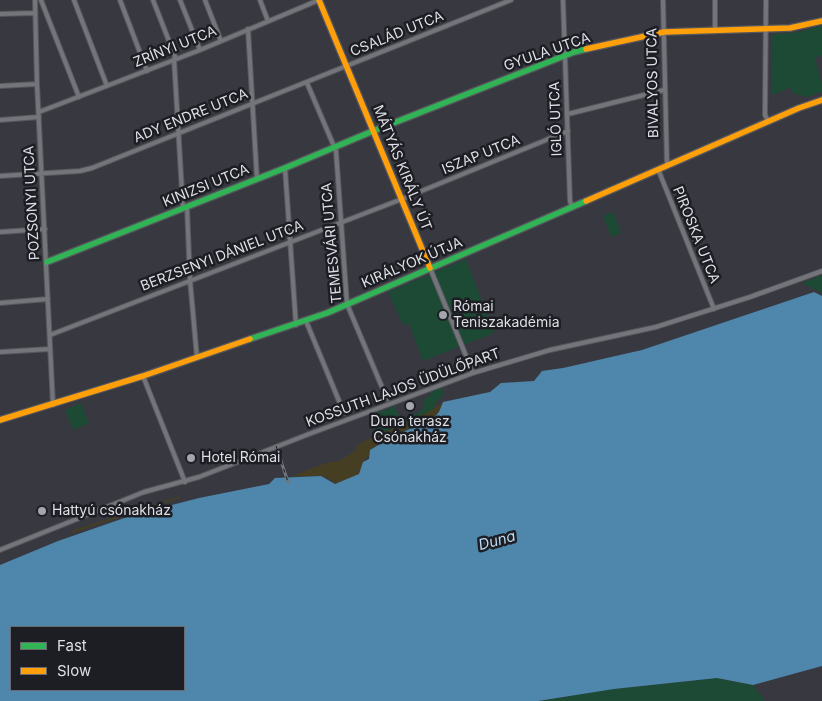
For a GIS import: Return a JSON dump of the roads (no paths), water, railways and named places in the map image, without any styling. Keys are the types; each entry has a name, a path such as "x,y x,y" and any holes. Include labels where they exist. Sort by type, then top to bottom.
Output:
{"street":[{"name":"POZSONYI UTCA","path":"35,0 41,174 54,405"},
{"path":"41,0 79,97"},
{"path":"74,0 107,86"},
{"path":"120,0 147,71"},
{"path":"153,0 175,59 178,133 197,358"},
{"path":"180,0 200,50"},
{"path":"205,0 221,41"},
{"path":"260,0 268,21"},
{"name":"ZRÍNYI UTCA","path":"0,120 39,114 319,0"},
{"name":"MÁTYÁS KIRÁLY ÚT","path":"319,0 473,373"},
{"name":"CSALÁD UTCA","path":"346,66 511,0"},
{"name":"IGLÓ UTCA","path":"563,0 570,201 572,207"},
{"name":"BIVALYOS UTCA","path":"663,0 667,166"},
{"path":"715,0 715,31"},
{"path":"766,0 765,115 768,122"},
{"path":"0,14 34,13"},
{"name":"GYULA UTCA","path":"373,131 565,56 664,32 790,28 822,21"},
{"path":"248,29 257,179"},
{"name":"ADY ENDRE UTCA","path":"0,176 85,170 346,66"},
{"name":"TEMESVÁRI UTCA","path":"307,83 334,147 347,304 387,399"},
{"path":"0,86 37,84"},
{"path":"568,114 664,90"},
{"name":"KIRÁLYOK ÚTJA","path":"0,420 54,405 296,325 822,100"},
{"name":"KINIZSI UTCA","path":"47,262 285,168 373,131"},
{"name":"ISZAP UTCA","path":"402,199 568,131"},
{"path":"285,168 296,325"},
{"name":"PIROSKA UTCA","path":"658,169 714,309"},
{"name":"BERZSENYI DÁNIEL UTCA","path":"50,335 402,199"},
{"path":"0,232 45,229"},
{"name":"KOSSUTH LAJOS ÜDÜLŐPART","path":"0,550 144,492 185,482 473,373 550,350 656,327 822,271"},
{"path":"0,303 48,300"},
{"path":"306,321 344,413"},
{"path":"0,352 50,348"},
{"path":"143,376 185,482"}],"water":[{"name":"Duna","path":"814,292 822,296 822,666 753,685 717,678 614,689 538,701 0,701 0,565 58,541 133,515 199,498 269,484 275,478 321,476 335,484 359,474 363,462 369,459 370,450 397,434 431,421 439,412 443,402 490,392 501,383 534,381 542,371 642,350"}],"railway":[{"path":"276,446 288,482"}],"place":[{"name":"Római Teniszakadémia","path":"443,315"},
{"name":"Duna terasz Csónakház","path":"410,406"},
{"name":"Hotel Római","path":"191,458"},
{"name":"Hattyú csónakház","path":"42,511"}]}
